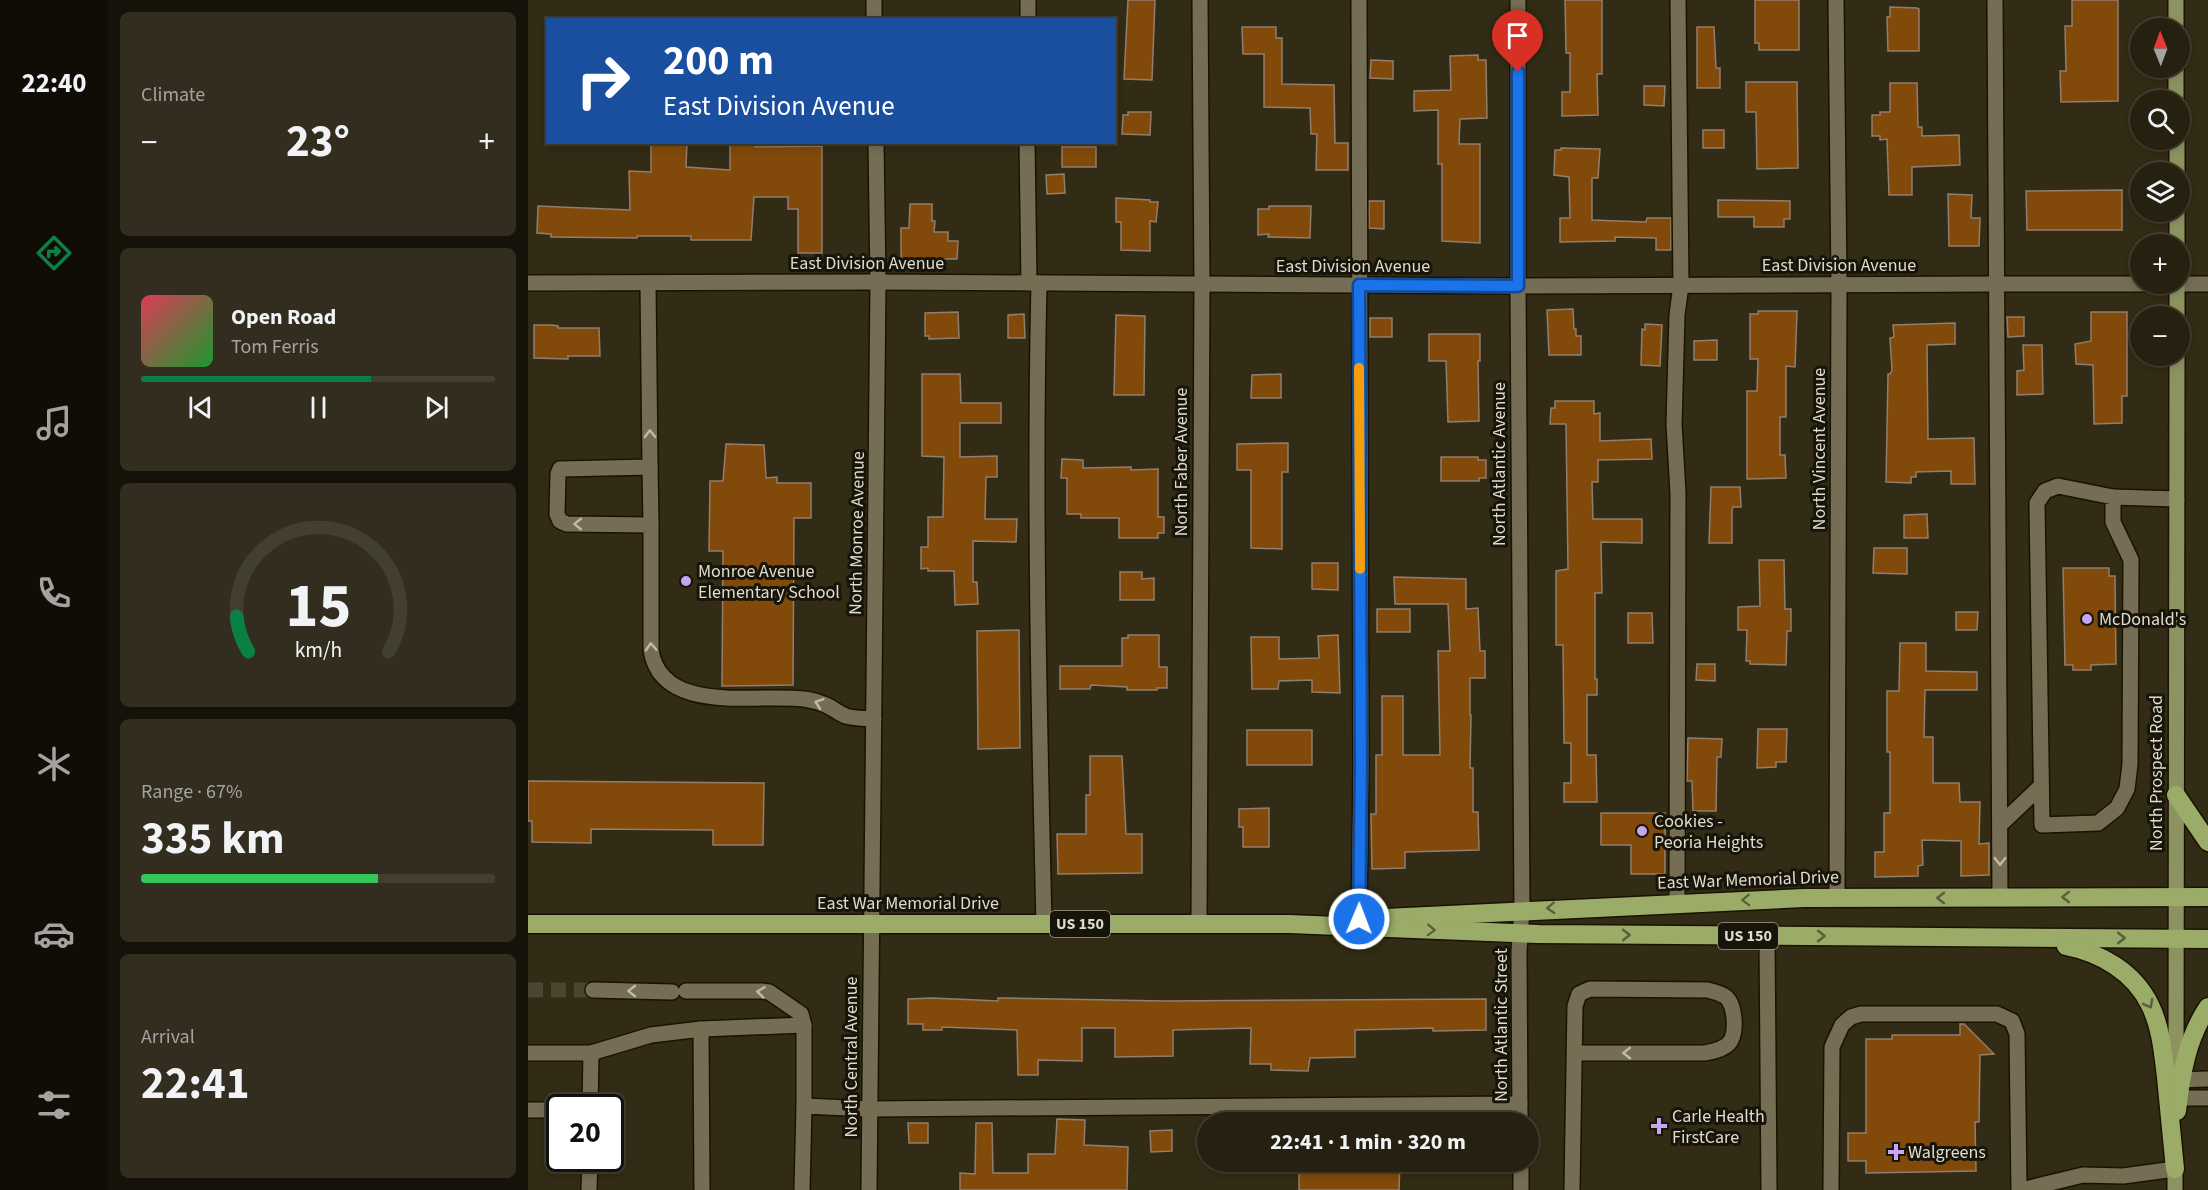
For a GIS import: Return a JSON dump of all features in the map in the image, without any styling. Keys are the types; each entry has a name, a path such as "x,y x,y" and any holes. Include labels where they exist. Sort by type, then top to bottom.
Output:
{"highway":[{"path":"2176,795 2208,842"},
{"name":"East War Memorial Drive","path":"528,924 1522,924 1677,903 1837,898 2208,897"},
{"name":"East War Memorial Drive","path":"1289,924 1359,919 1767,936 2208,939"},
{"path":"1882,936 2062,945 2089,951 2117,967 2144,995 2151,1006 2158,1028 2175,1169"},
{"path":"2176,1122 2179,1086 2188,1051 2208,1007"}],"main road":[{"path":"2176,0 2176,18"},
{"name":"North Prospect Road","path":"2177,366 2176,939 2179,1086"},
{"path":"2175,1190 2176,1122"}],"street":[{"path":"874,0 874,18"},
{"path":"1028,0 1028,18"},
{"name":"North Faber Avenue","path":"1198,924 1202,284 1200,0"},
{"path":"1359,0 1361,768 1359,919"},
{"name":"North Atlantic Avenue","path":"1518,0 1522,924"},
{"path":"1677,903 1678,493 1674,424 1677,315 1681,285 1678,0"},
{"name":"North Vincent Avenue","path":"1836,0 1839,284 1837,898"},
{"path":"1995,0 2000,898"},
{"name":"North Monroe Avenue","path":"872,924 878,282 876,144"},
{"path":"1027,144 1037,389 1038,651 1044,924"},
{"name":"East Division Avenue","path":"528,283 878,282 1518,286 2130,284"},
{"path":"648,283 652,662 662,676 678,688 697,695 735,698 791,697 826,705 847,717 874,719"},
{"name":"East Division Avenue","path":"2190,284 2208,285"},
{"path":"650,468 565,467 560,469 557,514 560,521 567,524 651,525"},
{"path":"2113,497 2114,522 2131,560 2130,764 2127,789 2117,808 2098,823 2042,825 2037,503 2045,491 2058,486 2113,497 2176,499"},
{"path":"2000,825 2041,786"},
{"name":"North Central Avenue","path":"869,1190 872,924"},
{"name":"North Atlantic Street","path":"1520,1112 1519,951 1522,924"},
{"path":"1767,936 1769,1190"},
{"path":"1572,1190 1574,1053 1575,1006 1579,994 1590,989 1708,990 1724,995 1732,1005 1734,1035 1729,1044 1719,1050 1705,1053 1574,1053"},
{"path":"593,990 769,992 801,1014 804,1025 802,1190"},
{"path":"1831,1190 1832,1047 1842,1025 1851,1017 1861,1014 1997,1014 2012,1021 2017,1034 2020,1190 2083,1175 2123,1176 2175,1169"},
{"path":"528,1053 591,1053 651,1035 701,1029 804,1025"},
{"path":"701,1029 702,1190"},
{"path":"590,1094 591,1053"},
{"path":"2179,1086 2208,1079"},
{"path":"2179,1086 2208,1098"},
{"path":"804,1106 870,1109 1520,1104"},
{"path":"528,1110 546,1110"},
{"path":"589,1190 590,1172"},
{"path":"1521,1172 1521,1190"}],"building":[{"path":"1128,0 1155,0 1152,80 1124,79"},
{"path":"1565,0 1602,0 1602,74 1597,74 1598,115 1562,116 1562,92 1570,92 1570,53 1566,53"},
{"path":"1755,0 1799,0 1799,50 1759,50 1759,43 1755,43"},
{"path":"2072,0 2118,0 2118,101 2061,102 2060,71 2066,71 2065,26 2072,26"},
{"path":"1890,7 1919,9 1919,51 1888,51 1887,17 1890,17"},
{"path":"1242,27 1276,27 1276,38 1282,38 1282,84 1334,85 1335,143 1348,143 1348,170 1316,170 1317,134 1311,134 1310,108 1264,107 1264,54 1243,54"},
{"path":"1697,27 1714,27 1716,68 1720,68 1720,88 1697,88"},
{"path":"1478,55 1478,60 1486,60 1487,118 1460,119 1459,144 1480,144 1480,243 1442,241 1442,164 1438,164 1438,110 1414,111 1414,91 1451,90 1450,56"},
{"path":"1371,60 1393,61 1393,79 1370,78"},
{"path":"1746,82 1797,82 1798,168 1757,169 1756,112 1746,112"},
{"path":"1890,83 1917,83 1918,127 1922,127 1922,136 1959,135 1960,165 1912,167 1912,195 1889,195 1887,139 1880,140 1880,136 1872,136 1872,115 1890,112"},
{"path":"1644,86 1665,86 1664,106 1644,105"},
{"path":"1128,112 1151,112 1150,135 1122,134 1123,115 1128,115"},
{"path":"1703,130 1724,130 1724,148 1703,148"},
{"path":"651,144 687,144 686,167 730,170 730,144 755,144 755,147 822,146 822,253 798,253 798,209 788,209 788,197 754,197 751,240 691,240 691,236 551,237 551,234 537,233 538,206 630,210 629,171 651,172"},
{"path":"1062,147 1096,147 1096,167 1062,167"},
{"path":"1561,148 1600,149 1598,178 1592,178 1592,220 1646,222 1647,218 1671,218 1671,250 1656,250 1656,238 1615,237 1615,241 1560,242 1560,218 1570,218 1569,177 1554,175 1555,150 1561,150"},
{"path":"1064,174 1065,193 1047,194 1046,175"},
{"path":"2122,190 2122,230 2027,230 2026,191"},
{"path":"1948,194 1972,195 1971,218 1980,218 1979,246 1949,246"},
{"path":"1116,198 1158,202 1156,222 1150,221 1150,251 1121,250 1121,222 1116,222"},
{"path":"1718,200 1790,201 1790,219 1784,219 1784,227 1754,227 1754,217 1718,217"},
{"path":"1369,201 1384,201 1384,229 1369,228"},
{"path":"910,204 932,204 934,232 948,232 948,241 958,241 957,259 901,259 901,228 909,228"},
{"path":"1269,206 1311,206 1310,238 1258,235 1258,209 1269,209"},
{"path":"1573,309 1576,336 1581,336 1581,355 1549,355 1547,310"},
{"path":"1758,311 1797,311 1795,367 1786,366 1786,417 1780,417 1780,455 1785,455 1786,478 1747,479 1747,391 1757,391 1758,359 1750,359 1750,314 1758,314"},
{"path":"958,312 959,338 929,339 929,336 925,336 925,313"},
{"path":"2091,312 2127,312 2127,396 2122,396 2122,423 2094,424 2093,365 2076,364 2075,344 2091,341"},
{"path":"1024,314 1025,338 1008,338 1008,315"},
{"path":"1116,315 1145,316 1144,395 1114,395"},
{"path":"2007,317 2024,317 2024,336 2008,337"},
{"path":"1370,318 1392,318 1392,337 1370,337"},
{"path":"1955,323 1955,344 1927,345 1928,439 1974,438 1975,484 1951,484 1951,471 1916,472 1916,477 1911,477 1911,483 1886,482 1888,374 1892,370 1890,338 1894,337 1893,325"},
{"path":"1645,324 1662,325 1660,366 1641,365 1642,329 1645,330"},
{"path":"534,325 552,325 558,328 599,328 600,356 568,356 568,359 534,358"},
{"path":"1429,334 1480,334 1479,421 1448,422 1446,361 1429,361"},
{"path":"1717,340 1717,360 1694,360 1694,341"},
{"path":"2023,345 2042,345 2043,394 2017,395 2017,371 2024,370"},
{"path":"922,374 960,374 961,403 1001,403 1001,423 960,423 960,457 997,456 997,477 986,477 985,519 1017,519 1016,542 973,541 973,582 977,582 978,604 955,605 954,571 921,569 921,547 928,547 928,517 943,517 944,457 922,456"},
{"path":"1281,374 1281,398 1251,398 1252,375"},
{"path":"1555,401 1594,401 1594,414 1600,413 1600,441 1651,439 1652,459 1598,460 1598,482 1592,482 1593,519 1642,519 1642,543 1601,542 1602,593 1595,593 1597,695 1587,695 1587,755 1596,755 1597,802 1564,802 1564,783 1571,783 1571,743 1564,743 1563,645 1556,645 1556,571 1568,569 1566,424 1550,424 1551,408 1555,408"},
{"path":"1288,443 1288,472 1282,472 1282,549 1251,548 1251,470 1237,470 1237,444"},
{"path":"726,444 764,445 766,478 777,477 777,483 811,483 811,518 794,518 793,685 722,686 723,551 709,551 710,481 723,481"},
{"path":"1441,457 1478,457 1478,460 1486,460 1486,478 1479,478 1479,481 1441,481"},
{"path":"1062,459 1083,460 1083,468 1158,469 1158,517 1164,517 1164,533 1158,533 1158,538 1119,538 1119,518 1081,518 1081,514 1067,514 1067,478 1061,478"},
{"path":"1711,487 1740,487 1741,507 1733,507 1732,510 1732,543 1709,543"},
{"path":"1927,514 1928,538 1904,538 1904,515"},
{"path":"1874,548 1907,548 1907,574 1873,573"},
{"path":"1759,560 1784,560 1785,609 1791,609 1791,631 1787,631 1786,665 1750,664 1750,661 1746,661 1747,630 1738,630 1738,607 1760,606"},
{"path":"1312,563 1338,563 1338,590 1312,589"},
{"name":"McDonald's","path":"2063,568 2109,568 2109,576 2115,576 2116,664 2091,665 2091,670 2073,670 2073,665 2065,665"},
{"path":"1120,572 1142,572 1142,579 1154,578 1154,600 1120,600"},
{"path":"1394,577 1466,579 1466,609 1478,608 1480,651 1485,651 1485,678 1470,678 1470,768 1473,768 1473,812 1478,812 1479,850 1405,852 1405,868 1372,869 1371,814 1376,814 1376,755 1382,755 1382,696 1403,696 1403,755 1440,755 1438,651 1450,651 1448,604 1395,604"},
{"path":"1377,609 1410,609 1410,632 1377,632"},
{"path":"1956,612 1978,612 1977,630 1956,630"},
{"path":"1628,613 1652,613 1653,643 1628,643"},
{"path":"1019,630 1020,748 978,749 977,631"},
{"path":"1128,635 1159,635 1159,667 1167,667 1167,688 1127,690 1127,687 1091,685 1090,689 1060,689 1060,666 1122,666 1122,638 1128,638"},
{"path":"1338,635 1340,693 1312,692 1312,680 1279,681 1278,689 1252,689 1251,637 1279,637 1279,659 1319,658 1318,636"},
{"path":"1900,643 1926,643 1926,671 1977,672 1977,690 1925,690 1924,737 1933,737 1933,783 1959,783 1960,802 1980,802 1979,844 1989,843 1989,875 1961,876 1961,841 1922,840 1923,865 1918,866 1918,876 1875,877 1875,852 1884,852 1884,813 1890,813 1887,691 1899,691"},
{"path":"1697,664 1715,664 1715,681 1696,680"},
{"path":"1758,729 1787,729 1786,762 1776,762 1776,767 1757,768"},
{"path":"1247,730 1312,730 1312,765 1247,765"},
{"path":"1688,738 1722,739 1721,757 1717,757 1716,811 1693,811 1692,781 1687,781"},
{"path":"1090,756 1122,756 1126,834 1142,834 1142,873 1058,874 1057,834 1086,834 1086,795 1090,795"},
{"path":"528,781 764,783 763,845 713,845 713,830 591,829 591,843 532,842 532,821 528,821"},
{"path":"1269,808 1269,847 1243,847 1243,827 1239,827 1239,809"},
{"path":"1601,813 1665,813 1665,874 1631,874 1631,845 1601,845"},
{"path":"998,998 1164,1001 1486,999 1486,1030 1433,1031 1433,1028 1355,1030 1355,1057 1310,1058 1308,1071 1271,1070 1271,1064 1250,1064 1251,1028 1173,1030 1173,1056 1115,1057 1115,1028 1082,1028 1082,1061 1038,1060 1038,1075 1018,1075 1017,1030 942,1027 942,1030 923,1030 923,1024 908,1024 908,999 998,1001"},
{"name":"Walgreens","path":"1960,1024 1964,1024 1994,1054 1980,1055 1979,1122 1975,1122 1976,1171 1866,1173 1866,1161 1848,1161 1848,1133 1866,1133 1866,1039 1892,1039 1892,1035 1960,1035"},
{"path":"1057,1119 1085,1120 1084,1145 1128,1147 1127,1190 960,1190 960,1173 975,1174 976,1123 992,1123 993,1173 1028,1173 1028,1154 1055,1154"},
{"path":"908,1123 928,1123 928,1143 909,1143"},
{"path":"1172,1130 1172,1151 1151,1152 1150,1131"},
{"path":"1299,1172 1400,1172 1399,1190 1299,1190"}],"tunnel":[{"path":"528,990 593,990"}],"slow traffic":[{"path":"1359,368 1360,569"}],"place":[{"name":"Monroe Avenue Elementary School","path":"686,581"},
{"name":"McDonald's","path":"2087,619"},
{"name":"Cookies - Peoria Heights","path":"1642,831"},
{"name":"Carle Health FirstCare","path":"1659,1126"},
{"name":"Walgreens","path":"1896,1152"}],"route":[{"path":"1359,919 1361,768 1359,285 1518,286 1518,72"}]}
